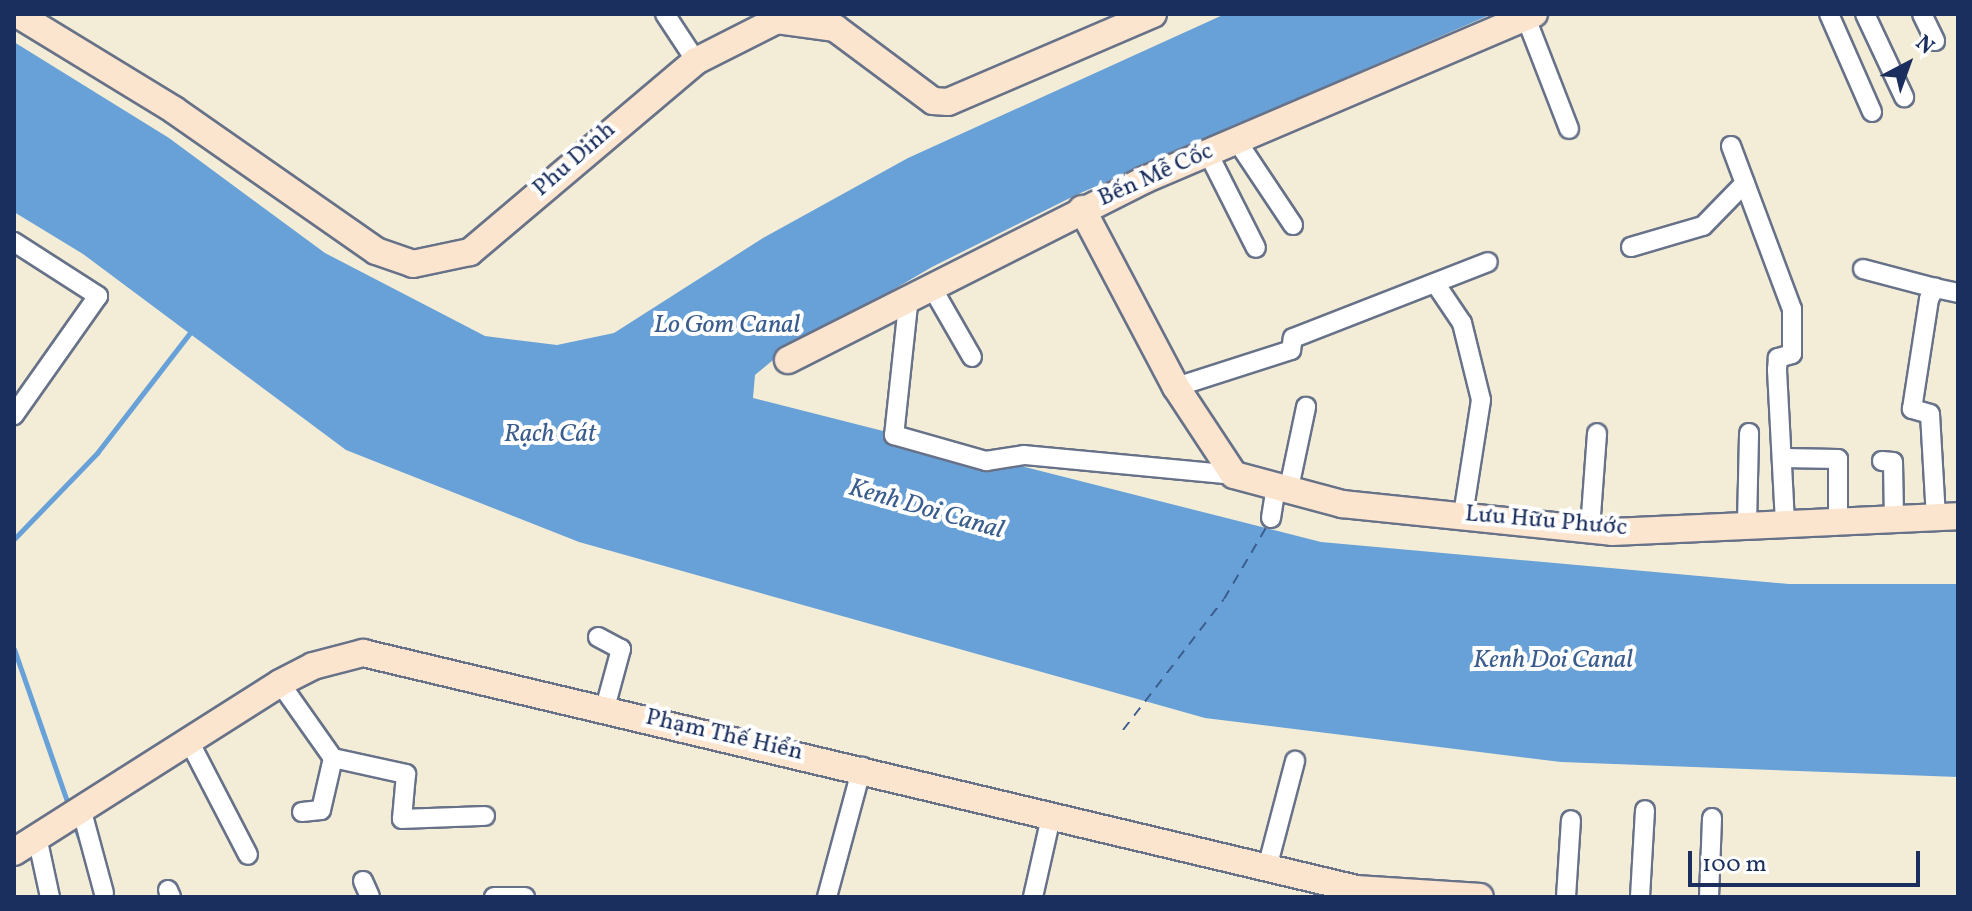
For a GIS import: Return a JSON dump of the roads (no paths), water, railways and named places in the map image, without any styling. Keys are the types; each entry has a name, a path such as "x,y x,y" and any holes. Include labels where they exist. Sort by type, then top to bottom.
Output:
{"street":[{"name":"Phu Dinh","path":"17,14 256,165 376,251 413,264 470,252 696,61 777,20 808,17 835,28 933,101 948,102 1153,14"},
{"path":"665,14 696,61"},
{"path":"1829,14 1872,112"},
{"path":"1865,14 1904,97"},
{"path":"1922,14 1935,41"},
{"path":"1530,16 1569,129"},
{"name":"Bến Mễ Cốc","path":"788,360 908,305 1082,209 1530,16"},
{"path":"1237,141 1293,225"},
{"path":"1731,146 1792,309 1792,354 1778,358 1777,370 1785,524"},
{"path":"1208,153 1256,248"},
{"path":"1631,247 1703,226 1745,183"},
{"path":"1082,209 1176,387 1234,475"},
{"path":"14,242 98,296 14,415"},
{"path":"1176,387 1291,350 1293,338 1488,262"},
{"path":"1863,269 1958,293"},
{"path":"1435,283 1462,323 1481,400 1463,515"},
{"path":"1935,288 1912,409 1930,414 1947,517"},
{"path":"934,291 972,357"},
{"name":"Lưu Hữu Phước","path":"908,305 894,435 986,461 1024,455 1234,475 1342,504 1590,529 1947,517"},
{"path":"1271,518 1306,407"},
{"path":"1590,529 1597,433"},
{"path":"1747,524 1749,433"},
{"path":"1783,458 1838,459 1838,523"},
{"path":"1882,461 1893,462 1894,521"},
{"path":"598,637 621,649 605,708"},
{"name":"Phạm Thế Hiển","path":"14,852 280,683 340,657 387,655 1052,813 1378,895 1477,897"},
{"path":"280,683 333,758 406,774 402,819 485,816"},
{"path":"189,741 248,855"},
{"path":"302,812 321,810 333,758"},
{"path":"1267,868 1295,761"},
{"path":"827,897 862,767"},
{"path":"1640,897 1645,810"},
{"path":"1033,897 1052,813"},
{"path":"1709,897 1712,818"},
{"path":"64,820 104,893"},
{"path":"50,897 64,820"},
{"path":"1566,897 1571,820"},
{"path":"494,897 525,897"}],"water":[{"path":"1225,14 1492,14 1076,195 932,267 773,360 755,375 753,398 1321,542 1789,584 1958,584 1958,777 1561,762 1205,718 579,542 346,450 83,254 14,212 14,42 169,138 325,253 485,336 557,345 614,333 763,238 908,158"}],"waterway":[{"path":"14,539 97,453 192,330"},
{"path":"14,649 69,807"},
{"path":"74,824 83,849"}],"water label":[{"name":"Lo Gom Canal","path":"727,326"},
{"name":"Rạch Cát","path":"550,435"},
{"name":"Kenh Doi Canal","path":"926,510"},
{"name":"Kenh Doi Canal","path":"1553,661"}]}
